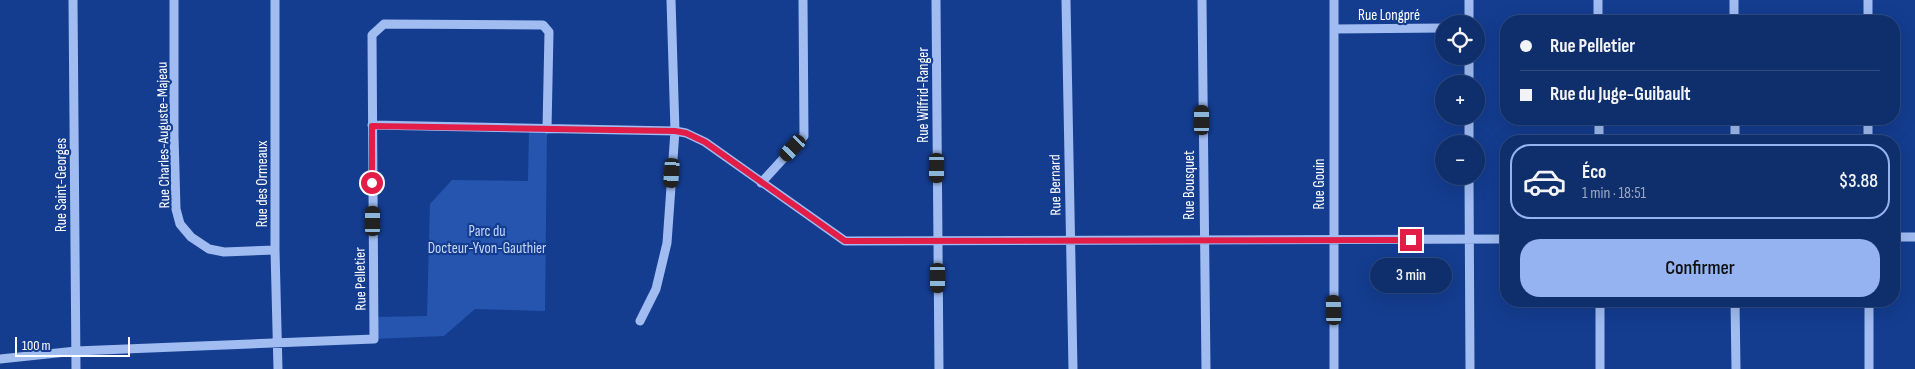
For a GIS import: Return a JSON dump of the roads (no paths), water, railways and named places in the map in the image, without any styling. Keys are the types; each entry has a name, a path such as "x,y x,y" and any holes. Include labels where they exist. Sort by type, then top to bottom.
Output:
{"street":[{"name":"Rue Saint-Georges","path":"73,0 76,369"},
{"name":"Rue Charles-Auguste-Majeau","path":"174,0 174,135 176,209 180,224 191,237 209,249 224,252 275,250"},
{"name":"Rue des Ormeaux","path":"274,0 275,250 278,369"},
{"path":"640,321 656,289 667,243 675,131 670,0"},
{"path":"761,183 804,136 803,0"},
{"name":"Rue Wilfrid-Ranger","path":"936,0 939,369"},
{"name":"Rue Bernard","path":"1066,0 1073,369"},
{"name":"Rue Bousquet","path":"1202,0 1203,239 1206,369"},
{"name":"Rue Gouin","path":"1334,0 1334,369"},
{"path":"1469,0 1469,15"},
{"path":"1598,0 1598,15"},
{"path":"1734,0 1734,15"},
{"path":"1868,0 1868,15"},
{"name":"Rue Pelletier","path":"0,359 76,350 374,339 372,34 384,24 543,25 549,32 547,128"},
{"name":"Rue Longpré","path":"1334,29 1435,28"},
{"path":"372,126 547,128 675,131 686,133 705,142 845,241 1500,239"},
{"path":"1469,185 1470,369"},
{"path":"1900,237 1915,237"},
{"path":"1600,307 1600,369"},
{"path":"1736,307 1736,369"},
{"path":"1868,307 1869,369"}],"park label":[{"name":"Parc du Docteur-Yvon-Gauthier","path":"487,240"}]}
